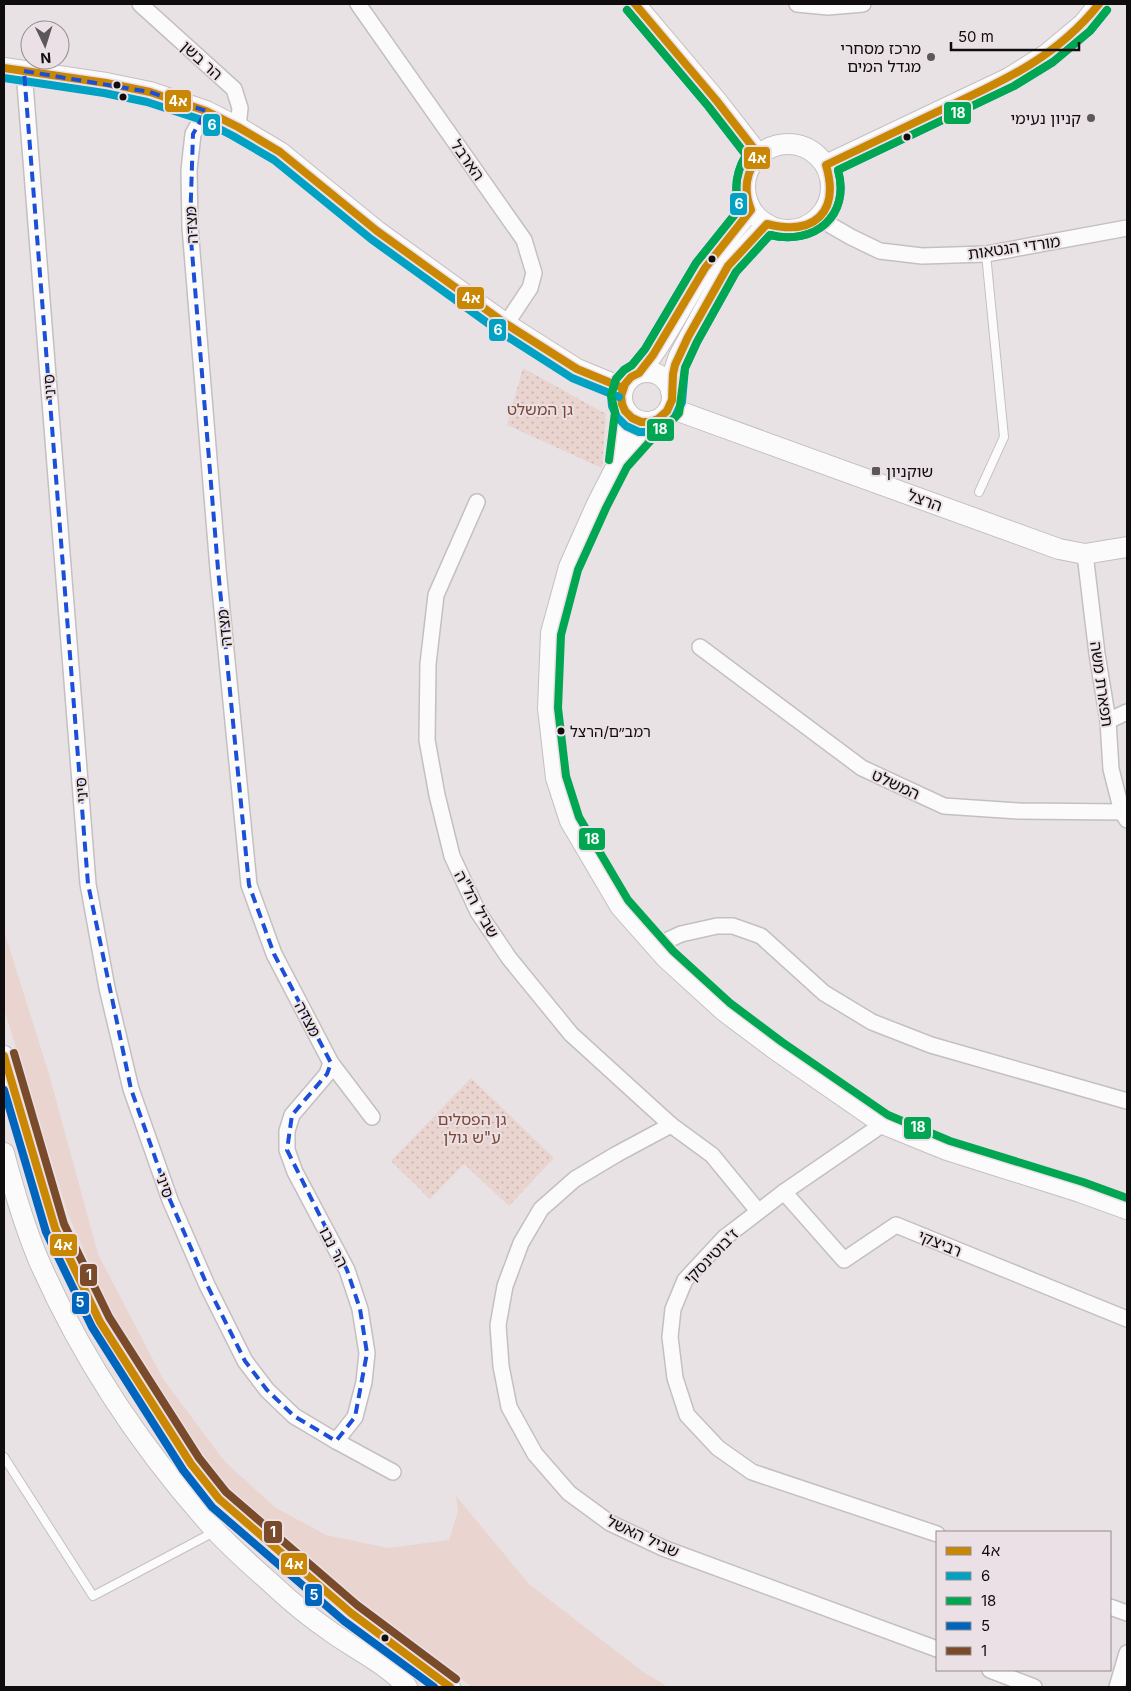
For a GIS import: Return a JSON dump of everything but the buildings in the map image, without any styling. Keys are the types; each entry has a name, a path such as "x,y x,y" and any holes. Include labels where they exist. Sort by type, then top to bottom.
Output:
{"street":[{"name":"הר בשן","path":"140,4 234,89 240,108 238,127"},
{"name":"הארבל","path":"358,4 524,240 534,273 530,288 506,324"},
{"path":"635,4 716,100 759,155"},
{"path":"797,4 828,7 863,4"},
{"path":"826,165 1009,78 1047,54 1083,24 1099,4"},
{"path":"4,68 150,92 206,111 238,127 280,152 376,231 506,324 577,368 623,388"},
{"name":"סיני","path":"24,71 88,884 107,988 131,1089 170,1200 207,1285 246,1361 267,1390 294,1416 393,1472"},
{"name":"מצדה","path":"206,111 194,134 189,170 190,227 218,569 249,885 274,954 331,1063 372,1117"},
{"path":"778,145 800,145 819,156 826,165 831,181 830,198 818,218 807,226 794,230 780,229 767,224 751,210 747,199 746,181 751,164 768,149 778,145"},
{"path":"619,461 625,411 622,400 623,388 658,348 705,268 751,210"},
{"name":"מורדי הגטאות","path":"818,218 880,251 922,256 986,254 1127,228"},
{"path":"767,224 728,266 679,356 665,407 619,461 597,504 569,568 551,634 548,708 556,778 570,821 620,906 666,958 724,1011 829,1087 883,1124 947,1150 1080,1192 1127,1209"},
{"path":"638,373 648,372 661,376 668,383 665,407"},
{"path":"625,411 632,418 641,422 665,407"},
{"name":"הרצל","path":"665,407 1059,549 1085,554 1127,547"},
{"name":"שביל הל\"ה","path":"477,502 436,596 428,664 427,740 437,795 452,856 478,912 509,958 571,1034 672,1125 712,1155 758,1211"},
{"name":"תפארת משה","path":"1085,554 1108,721 1111,769 1125,816"},
{"name":"המשלט","path":"700,647 862,768 944,806 1125,816"},
{"path":"1108,721 1127,712"},
{"path":"655,946 681,934 717,926 733,926 761,936 824,993 872,1022 931,1045 1127,1101"},
{"path":"4,1056 55,1228 100,1322 191,1464 219,1499 351,1613 450,1687"},
{"name":"הר נבו","path":"331,1063 327,1074 292,1115 287,1131 287,1150 295,1172 347,1270 360,1309 367,1353 364,1382 355,1417 336,1441"},
{"name":"ז'בוטינסקי","path":"883,1124 758,1211 724,1238 685,1280 673,1309 670,1337 675,1378 687,1415 718,1448 752,1472 936,1534"},
{"name":"שביל האשל","path":"672,1125 575,1179 541,1209 521,1243 505,1286 498,1325 501,1366 509,1407 535,1454 569,1493 610,1523 663,1548 936,1649"},
{"path":"4,1153 11,1181 38,1260 77,1340 126,1418 216,1531 288,1597 332,1633 401,1680 407,1687"},
{"name":"רביצקי","path":"784,1192 844,1260 896,1225 1127,1319"},
{"path":"1111,1607 1127,1613"},
{"path":"1117,1687 1127,1653"},
{"path":"993,1671 1034,1687"}],"lane":[{"path":"979,492 1004,437 986,254"},
{"path":"4,1457 93,1596 216,1531"}],"highlighted area":[{"path":"24,71 150,92 206,111 193,134 190,227 218,569 249,885 274,954 331,1063 327,1074 292,1115 287,1150 347,1270 360,1309 367,1353 355,1417 336,1441 294,1416 267,1390 245,1361 207,1285 170,1200 131,1089 88,884"}],"green space":[{"name":"גן המשלט","path":"523,368 606,414 602,468 507,425"},
{"path":"4,931 49,1074 98,1254 163,1379 225,1462 276,1508 326,1535 388,1548 449,1540 458,1511 456,1496 529,1584 642,1671 668,1687 472,1687 348,1597 264,1527 215,1475 144,1374 104,1296 68,1214 4,1009"},
{"name":"גן הפסלים ע\"ש גולן","path":"471,1078 554,1158 509,1206 464,1164 430,1199 391,1161"}],"transit line":[{"name":"4א","path":"635,4 716,100 759,155 751,168 747,181 747,195 751,210 705,268 653,355 639,373 631,377 625,384 621,396 622,404 625,411 632,418 641,422 650,422 658,419 667,411 672,400 675,365 688,337 728,266 767,224 798,227 810,223 819,217 826,208 829,196 826,165 1007,78 1047,54 1082,23 1099,4"},
{"name":"6","path":"627,10 708,106 746,155 738,174 736,187 740,208 696,263 645,349 632,365 624,370 616,379 611,395 612,406 617,417 626,426 639,432 652,432 663,428 675,417 682,402 685,368 697,342 736,272 770,235 801,236 825,224 834,214 839,201 841,186 838,170 1014,86 1053,62 1090,31 1107,10"},
{"name":"18","path":"609,460 615,412 611,395 616,379 624,370 632,365 645,349 696,263 740,208 736,187 738,174 746,155 708,106 627,10"},
{"name":"18","path":"1107,10 1090,31 1053,62 1014,86 838,170 841,186 839,201 834,214 825,224 801,236 770,235 736,272 697,342 685,368 679,413 669,424 661,429 627,467 578,570 561,635 558,708 566,776 579,817 628,900 673,951 730,1003 782,1042 888,1115 950,1141 1083,1182 1127,1198"},
{"name":"4א","path":"4,68 106,83 150,92 206,111 238,127 280,152 377,231 506,324 577,369 623,388"},
{"name":"6","path":"4,78 104,93 147,102 202,120 233,136 274,160 371,239 500,332 572,378 619,397"},
{"name":"1","path":"14,1053 64,1224 109,1317 199,1458 226,1492 357,1605 456,1679"},
{"name":"4א","path":"4,1056 55,1228 100,1322 191,1464 219,1499 351,1613 450,1687"},
{"name":"5","path":"4,1090 46,1232 92,1327 183,1470 212,1507 344,1621 434,1687"}],"place":[{"name":"מרכז מסחרי מגדל המים","path":"931,57"},
{"name":"קניון נעימי","path":"1091,118"},
{"name":"שוקניון","path":"876,471"},
{"name":"רמב״ם/הרצל","path":"561,731"}]}
